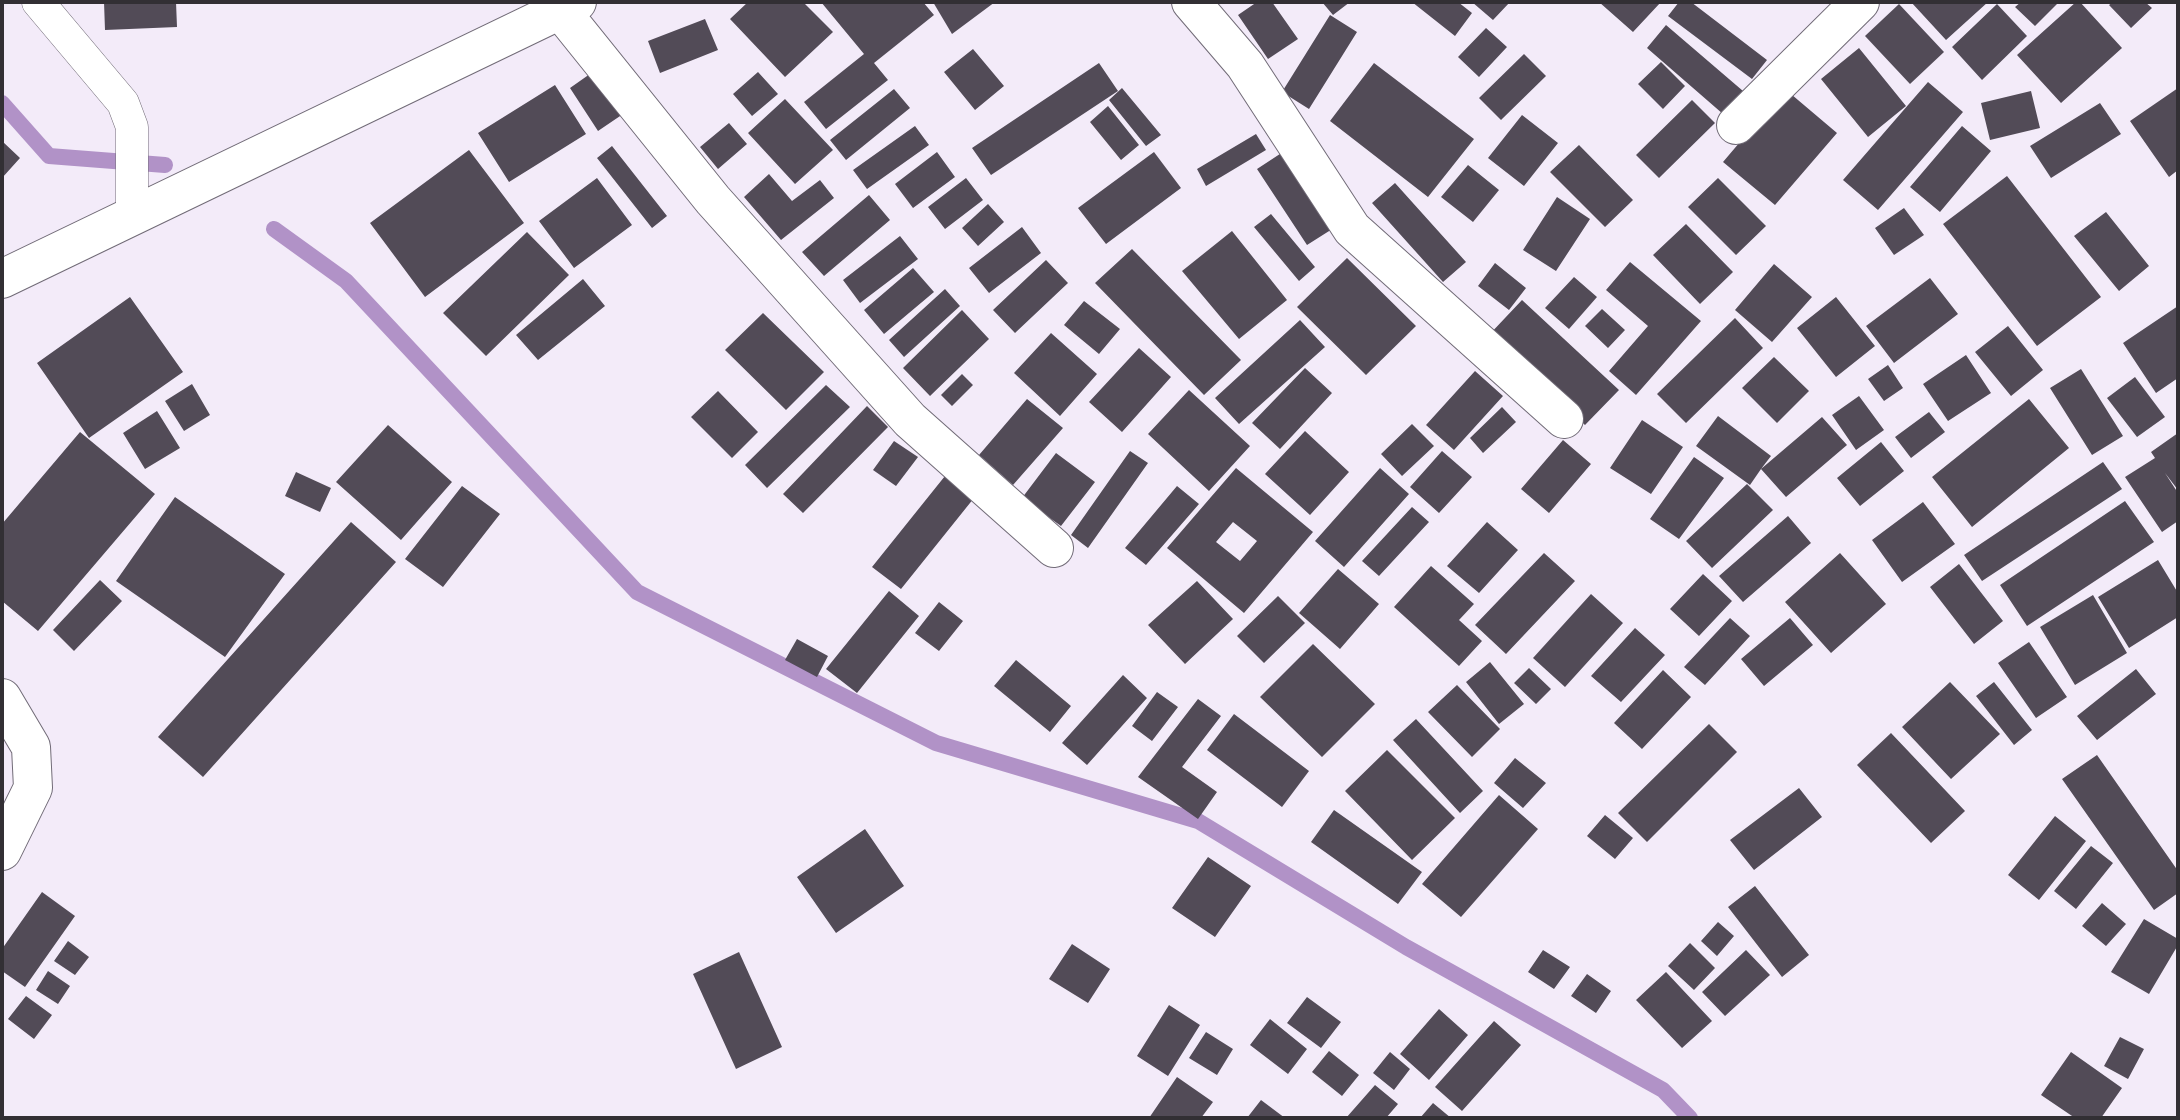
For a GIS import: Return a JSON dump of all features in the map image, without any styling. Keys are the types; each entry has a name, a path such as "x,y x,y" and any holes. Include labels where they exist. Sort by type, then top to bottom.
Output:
{"street":[{"path":"1191,2 1245,65 1352,229 1564,419"},
{"path":"1736,125 1860,2"},
{"path":"2,279 569,6 713,200 910,421 1054,548"},
{"path":"2,698 31,747 33,788 2,851"}],"lane":[{"path":"38,2 123,103 132,127 132,215"}],"building":[{"path":"104,2 176,2 177,27 105,30"},
{"path":"748,2 803,2 833,32 785,77 730,19"},
{"path":"821,2 923,2 934,15 874,63 888,80 826,129 804,102 864,54"},
{"path":"933,2 995,2 952,34"},
{"path":"1257,2 1272,2 1298,39 1268,59 1238,15"},
{"path":"1322,2 1350,2 1333,15"},
{"path":"1412,2 1458,2 1472,13 1455,36"},
{"path":"1472,2 1510,2 1493,20"},
{"path":"1599,2 1661,2 1633,32"},
{"path":"1679,2 1691,2 1767,60 1752,79 1668,16"},
{"path":"1911,2 1988,2 1946,40"},
{"path":"2021,2 2059,2 2035,26 2015,7"},
{"path":"2076,2 2080,2 2122,48 2061,103 2017,55"},
{"path":"2113,2 2145,2 2152,8 2131,28 2109,5"},
{"path":"1899,4 1944,52 1910,84 1865,36"},
{"path":"1997,4 2027,36 1982,80 1952,47"},
{"path":"1330,15 1357,32 1309,109 1282,92"},
{"path":"705,19 718,50 660,73 648,41"},
{"path":"1666,25 1743,91 1723,114 1647,48"},
{"path":"1486,28 1507,47 1479,77 1458,57"},
{"path":"1859,48 1906,106 1868,137 1821,79"},
{"path":"973,49 1004,86 975,110 944,72"},
{"path":"1524,54 1546,76 1501,120 1479,98"},
{"path":"1661,62 1685,86 1663,109 1638,84"},
{"path":"1099,63 1118,91 991,175 972,148"},
{"path":"1374,63 1474,139 1428,197 1330,121"},
{"path":"597,69 626,112 598,131 570,88"},
{"path":"758,72 778,94 752,116 733,94"},
{"path":"1928,82 1963,112 1878,210 1843,180"},
{"path":"555,85 586,134 509,182 478,133"},
{"path":"1122,88 1161,135 1146,146 1109,100"},
{"path":"2178,88 2178,170 2169,177 2130,121"},
{"path":"894,89 910,108 846,160 830,140"},
{"path":"1785,89 1837,133 1775,205 1723,162"},
{"path":"2031,91 2040,128 1990,140 1981,103"},
{"path":"785,99 833,150 795,184 748,133"},
{"path":"1692,100 1715,123 1659,178 1636,155"},
{"path":"2100,103 2121,134 2051,178 2030,146"},
{"path":"1108,106 1139,145 1121,160 1090,122"},
{"path":"1522,115 1558,143 1524,186 1488,158"},
{"path":"729,123 747,144 718,169 700,147"},
{"path":"915,126 929,145 867,189 853,170"},
{"path":"1962,126 1991,151 1940,212 1910,187"},
{"path":"1256,134 1266,150 1206,186 1197,169"},
{"path":"2,141 20,158 2,178"},
{"path":"1579,145 1633,200 1605,227 1550,172"},
{"path":"612,146 667,216 652,228 597,158"},
{"path":"469,150 524,223 425,297 370,223"},
{"path":"1286,150 1337,226 1307,245 1257,169"},
{"path":"937,152 955,177 913,208 895,184"},
{"path":"1154,152 1181,188 1106,244 1078,208"},
{"path":"1468,165 1499,190 1473,222 1441,197"},
{"path":"769,174 792,201 820,180 834,198 781,240 744,197"},
{"path":"2007,176 2101,297 2037,346 1943,224"},
{"path":"597,178 632,225 574,268 539,221"},
{"path":"966,178 983,200 945,229 928,207"},
{"path":"1718,178 1766,226 1736,255 1688,207"},
{"path":"1395,183 1466,262 1443,282 1372,203"},
{"path":"869,195 890,220 824,276 802,252"},
{"path":"1557,197 1590,219 1556,271 1523,250"},
{"path":"988,204 1004,222 978,246 962,228"},
{"path":"1904,208 1924,235 1894,255 1875,228"},
{"path":"2106,212 2149,266 2119,291 2074,236"},
{"path":"1271,214 1315,267 1299,281 1254,227"},
{"path":"1686,224 1733,272 1700,304 1653,255"},
{"path":"1022,227 1041,253 989,293 969,268"},
{"path":"1232,231 1287,300 1239,339 1182,271"},
{"path":"527,232 569,275 486,356 443,313"},
{"path":"900,236 918,259 860,303 843,280"},
{"path":"1132,249 1241,360 1204,395 1095,283"},
{"path":"1347,258 1416,326 1366,375 1297,307"},
{"path":"1046,260 1068,283 1015,333 993,310"},
{"path":"1630,262 1701,321 1636,395 1609,371 1648,326 1606,290"},
{"path":"1495,263 1526,288 1509,310 1478,286"},
{"path":"1774,264 1812,297 1772,342 1735,310"},
{"path":"913,268 934,292 884,334 864,310"},
{"path":"1574,277 1597,297 1569,329 1545,308"},
{"path":"1930,278 1958,314 1894,363 1866,326"},
{"path":"583,279 605,306 538,360 516,335"},
{"path":"945,289 960,306 904,357 889,340"},
{"path":"130,297 183,372 89,438 37,363"},
{"path":"1836,297 1875,346 1836,377 1797,328"},
{"path":"1522,300 1619,390 1585,425 1488,336"},
{"path":"1084,301 1120,329 1099,354 1064,325"},
{"path":"2178,306 2178,378 2156,393 2123,343"},
{"path":"1602,309 1625,330 1608,348 1585,326"},
{"path":"962,310 989,339 930,396 903,368"},
{"path":"763,313 824,372 786,410 725,350"},
{"path":"1735,318 1763,348 1686,423 1657,394"},
{"path":"1300,320 1325,347 1239,424 1215,398"},
{"path":"2008,326 2043,370 2011,396 1975,352"},
{"path":"1051,333 1097,374 1060,416 1014,373"},
{"path":"1139,348 1171,377 1122,432 1089,402"},
{"path":"1966,355 1991,393 1948,421 1923,384"},
{"path":"1774,357 1809,391 1777,423 1742,388"},
{"path":"1888,365 1903,388 1884,401 1868,379"},
{"path":"1305,368 1332,393 1280,449 1252,423"},
{"path":"2081,369 2123,436 2092,455 2050,388"},
{"path":"1475,371 1503,396 1454,450 1426,425"},
{"path":"962,374 973,385 952,406 941,395"},
{"path":"2135,377 2165,417 2137,437 2107,398"},
{"path":"192,384 210,415 184,431 165,401"},
{"path":"826,385 850,407 767,488 745,465"},
{"path":"1189,390 1250,446 1209,491 1148,434"},
{"path":"718,391 758,432 732,458 691,417"},
{"path":"1859,396 1884,430 1856,450 1832,415"},
{"path":"1027,399 1063,428 1013,485 979,455"},
{"path":"2029,399 2069,448 1972,527 1932,477"},
{"path":"867,406 888,427 803,513 783,494"},
{"path":"1502,407 1516,422 1483,453 1470,438"},
{"path":"157,411 180,448 145,469 123,433"},
{"path":"1929,412 1945,432 1911,458 1895,437"},
{"path":"1718,416 1771,456 1750,485 1696,446"},
{"path":"1822,417 1847,445 1786,497 1761,469"},
{"path":"1642,420 1683,447 1651,494 1610,468"},
{"path":"1412,424 1434,446 1402,476 1381,454"},
{"path":"388,425 452,482 401,540 336,482"},
{"path":"1305,431 1349,472 1310,515 1265,474"},
{"path":"80,432 155,494 38,631 2,601 2,524"},
{"path":"2178,433 2178,490 2165,473 2178,493 2178,521 2162,532 2125,477 2155,458 2151,452"},
{"path":"1563,440 1591,464 1549,513 1521,489"},
{"path":"894,441 918,457 896,486 873,470"},
{"path":"1881,442 1904,471 1860,506 1837,478"},
{"path":"1130,451 1148,463 1088,548 1071,535"},
{"path":"1442,451 1472,477 1439,513 1410,487"},
{"path":"1056,453 1095,482 1061,526 1022,498"},
{"path":"1694,457 1724,478 1679,539 1650,519"},
{"path":"2103,462 2122,489 1982,581 1964,555"},
{"path":"1236,468 1313,532 1244,613 1167,548","holes":["1233,522 1257,541 1240,561 1216,542"]},
{"path":"1380,468 1409,494 1344,567 1315,541"},
{"path":"296,472 331,488 320,512 285,496"},
{"path":"945,476 974,498 901,589 872,567"},
{"path":"1747,484 1773,510 1712,568 1686,541"},
{"path":"462,486 500,514 443,587 405,559"},
{"path":"1177,486 1199,504 1146,565 1125,548"},
{"path":"175,497 285,574 225,657 116,581"},
{"path":"2125,501 2154,542 2027,626 2000,585"},
{"path":"1923,502 1955,544 1902,582 1872,540"},
{"path":"1412,507 1429,522 1379,576 1362,561"},
{"path":"1788,516 1811,543 1743,602 1719,576"},
{"path":"351,522 396,562 203,777 158,737"},
{"path":"1487,522 1518,550 1479,593 1447,566"},
{"path":"1544,553 1575,581 1506,654 1475,625"},
{"path":"1840,553 1886,604 1831,653 1785,602"},
{"path":"2158,560 2178,593 2178,617 2129,648 2098,597"},
{"path":"1959,564 2003,621 1974,644 1930,587"},
{"path":"1431,566 1474,604 1459,620 1482,641 1459,666 1394,607"},
{"path":"1338,569 1379,604 1340,649 1299,613"},
{"path":"1703,574 1732,601 1699,636 1670,609"},
{"path":"100,580 122,601 74,651 53,630"},
{"path":"1197,581 1233,619 1185,664 1148,625"},
{"path":"889,591 919,616 857,693 826,669"},
{"path":"1591,594 1623,623 1565,687 1533,658"},
{"path":"2093,595 2127,653 2075,685 2040,627"},
{"path":"1278,596 1305,623 1264,663 1237,636"},
{"path":"939,602 963,621 939,651 915,633"},
{"path":"1730,618 1750,636 1705,685 1684,667"},
{"path":"1790,618 1813,645 1764,686 1741,659"},
{"path":"1635,628 1665,655 1621,702 1591,676"},
{"path":"797,639 828,656 817,677 785,660"},
{"path":"2029,642 2067,697 2036,718 1998,663"},
{"path":"1313,644 1375,704 1322,757 1260,697"},
{"path":"1016,660 1071,706 1050,732 994,686"},
{"path":"1490,662 1524,704 1499,724 1466,682"},
{"path":"1529,668 1551,689 1536,704 1514,683"},
{"path":"2136,669 2156,694 2097,740 2077,716"},
{"path":"1663,670 1691,697 1642,749 1614,723"},
{"path":"1123,675 1147,698 1087,765 1062,743"},
{"path":"1950,682 2000,734 1951,779 1902,727"},
{"path":"1994,682 2032,730 2014,745 1976,696"},
{"path":"1457,685 1500,729 1472,757 1428,712"},
{"path":"1157,692 1178,707 1152,741 1132,726"},
{"path":"1198,699 1221,716 1182,767 1217,792 1198,819 1138,777"},
{"path":"1234,714 1309,771 1282,807 1207,750"},
{"path":"1416,719 1483,791 1460,813 1393,740"},
{"path":"1709,724 1737,752 1647,842 1618,813"},
{"path":"1891,733 1965,811 1931,843 1857,765"},
{"path":"1387,750 1455,818 1412,860 1345,791"},
{"path":"2097,755 2178,871 2178,893 2154,910 2062,779"},
{"path":"1515,758 1546,783 1523,808 1494,783"},
{"path":"1799,788 1822,817 1754,870 1730,840"},
{"path":"1499,795 1538,829 1461,917 1422,884"},
{"path":"1334,810 1422,872 1398,904 1311,842"},
{"path":"1605,815 1633,838 1615,859 1587,836"},
{"path":"2055,816 2086,841 2039,900 2008,875"},
{"path":"865,829 904,886 836,933 797,877"},
{"path":"2091,846 2113,863 2076,909 2054,891"},
{"path":"1208,857 1251,886 1215,937 1172,908"},
{"path":"1755,886 1809,955 1782,977 1728,907"},
{"path":"42,892 75,916 25,987 2,971 2,949"},
{"path":"2102,903 2126,924 2106,946 2082,926"},
{"path":"2144,919 2178,939 2178,945 2149,994 2111,972"},
{"path":"1718,922 1734,936 1717,956 1701,941"},
{"path":"68,941 89,957 75,975 54,961"},
{"path":"1690,943 1715,968 1694,990 1668,966"},
{"path":"1072,944 1110,969 1088,1003 1049,979"},
{"path":"1543,950 1570,967 1554,989 1528,972"},
{"path":"1746,950 1770,975 1725,1016 1702,992"},
{"path":"739,952 782,1047 736,1069 693,974"},
{"path":"48,971 70,986 58,1004 36,990"},
{"path":"1666,972 1712,1021 1682,1048 1636,1000"},
{"path":"1587,974 1611,991 1596,1013 1571,996"},
{"path":"26,996 52,1015 34,1039 8,1019"},
{"path":"1307,997 1341,1022 1321,1048 1287,1023"},
{"path":"1169,1005 1200,1025 1168,1076 1137,1056"},
{"path":"1439,1009 1468,1035 1429,1080 1400,1054"},
{"path":"1270,1019 1307,1049 1288,1074 1250,1045"},
{"path":"1494,1021 1521,1045 1462,1111 1435,1087"},
{"path":"1206,1032 1233,1049 1217,1075 1189,1058"},
{"path":"2120,1037 2144,1049 2128,1079 2104,1066"},
{"path":"1329,1051 1359,1075 1342,1096 1312,1072"},
{"path":"1390,1052 1410,1069 1394,1090 1373,1073"},
{"path":"2071,1052 2122,1088 2101,1118 2075,1118 2041,1095"},
{"path":"1177,1077 1213,1102 1201,1118 1149,1118"},
{"path":"1375,1085 1398,1104 1386,1118 1346,1118"},
{"path":"1261,1100 1285,1118 1247,1118"},
{"path":"1433,1103 1451,1118 1420,1118"}],"waterway":[{"path":"2,103 49,156 165,165"},
{"path":"274,229 346,281 637,592 936,743 1198,821 1406,947 1663,1090 1690,1118"}]}
